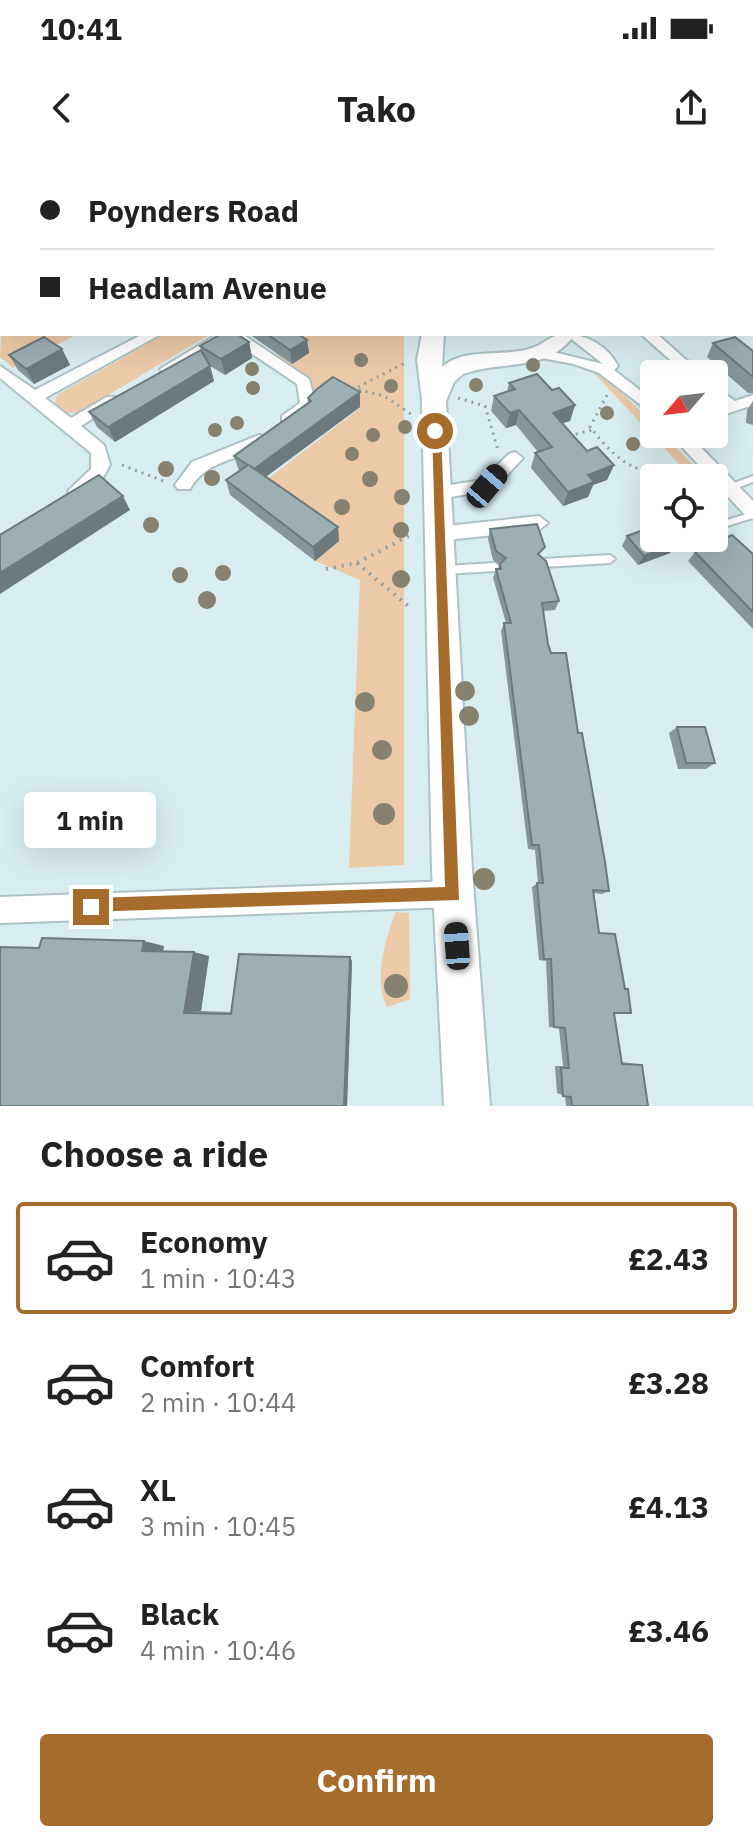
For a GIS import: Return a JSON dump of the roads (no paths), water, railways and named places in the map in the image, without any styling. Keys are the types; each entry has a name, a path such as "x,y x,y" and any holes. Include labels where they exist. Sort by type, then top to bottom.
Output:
{"highway":[{"path":"435,336 429,360 429,403 438,493 425,534 439,570 453,894 467,1106"},
{"path":"438,336 475,357 502,361"},
{"path":"429,403 444,377 465,365 541,354 556,347 563,336"}],"street":[{"path":"115,160 128,160"},
{"path":"35,397 150,336"},
{"path":"149,380 226,336"},
{"path":"184,485 195,466 251,447 308,405 304,382 233,336"},
{"path":"575,336 607,358 615,373 640,397"},
{"path":"650,336 679,360"},
{"path":"541,354 579,359 615,373"},
{"path":"0,371 98,446 103,463 94,480 59,503"},
{"path":"70,425 123,395"},
{"path":"728,409 753,400"},
{"path":"728,403 733,407"},
{"path":"691,448 753,514"},
{"path":"438,493 487,486 512,461"},
{"path":"425,534 539,523"},
{"path":"0,910 453,894"}],"lane":[{"path":"729,488 753,479"},
{"path":"728,522 753,514"},
{"path":"543,563 610,559"},
{"path":"439,570 495,567"}]}
